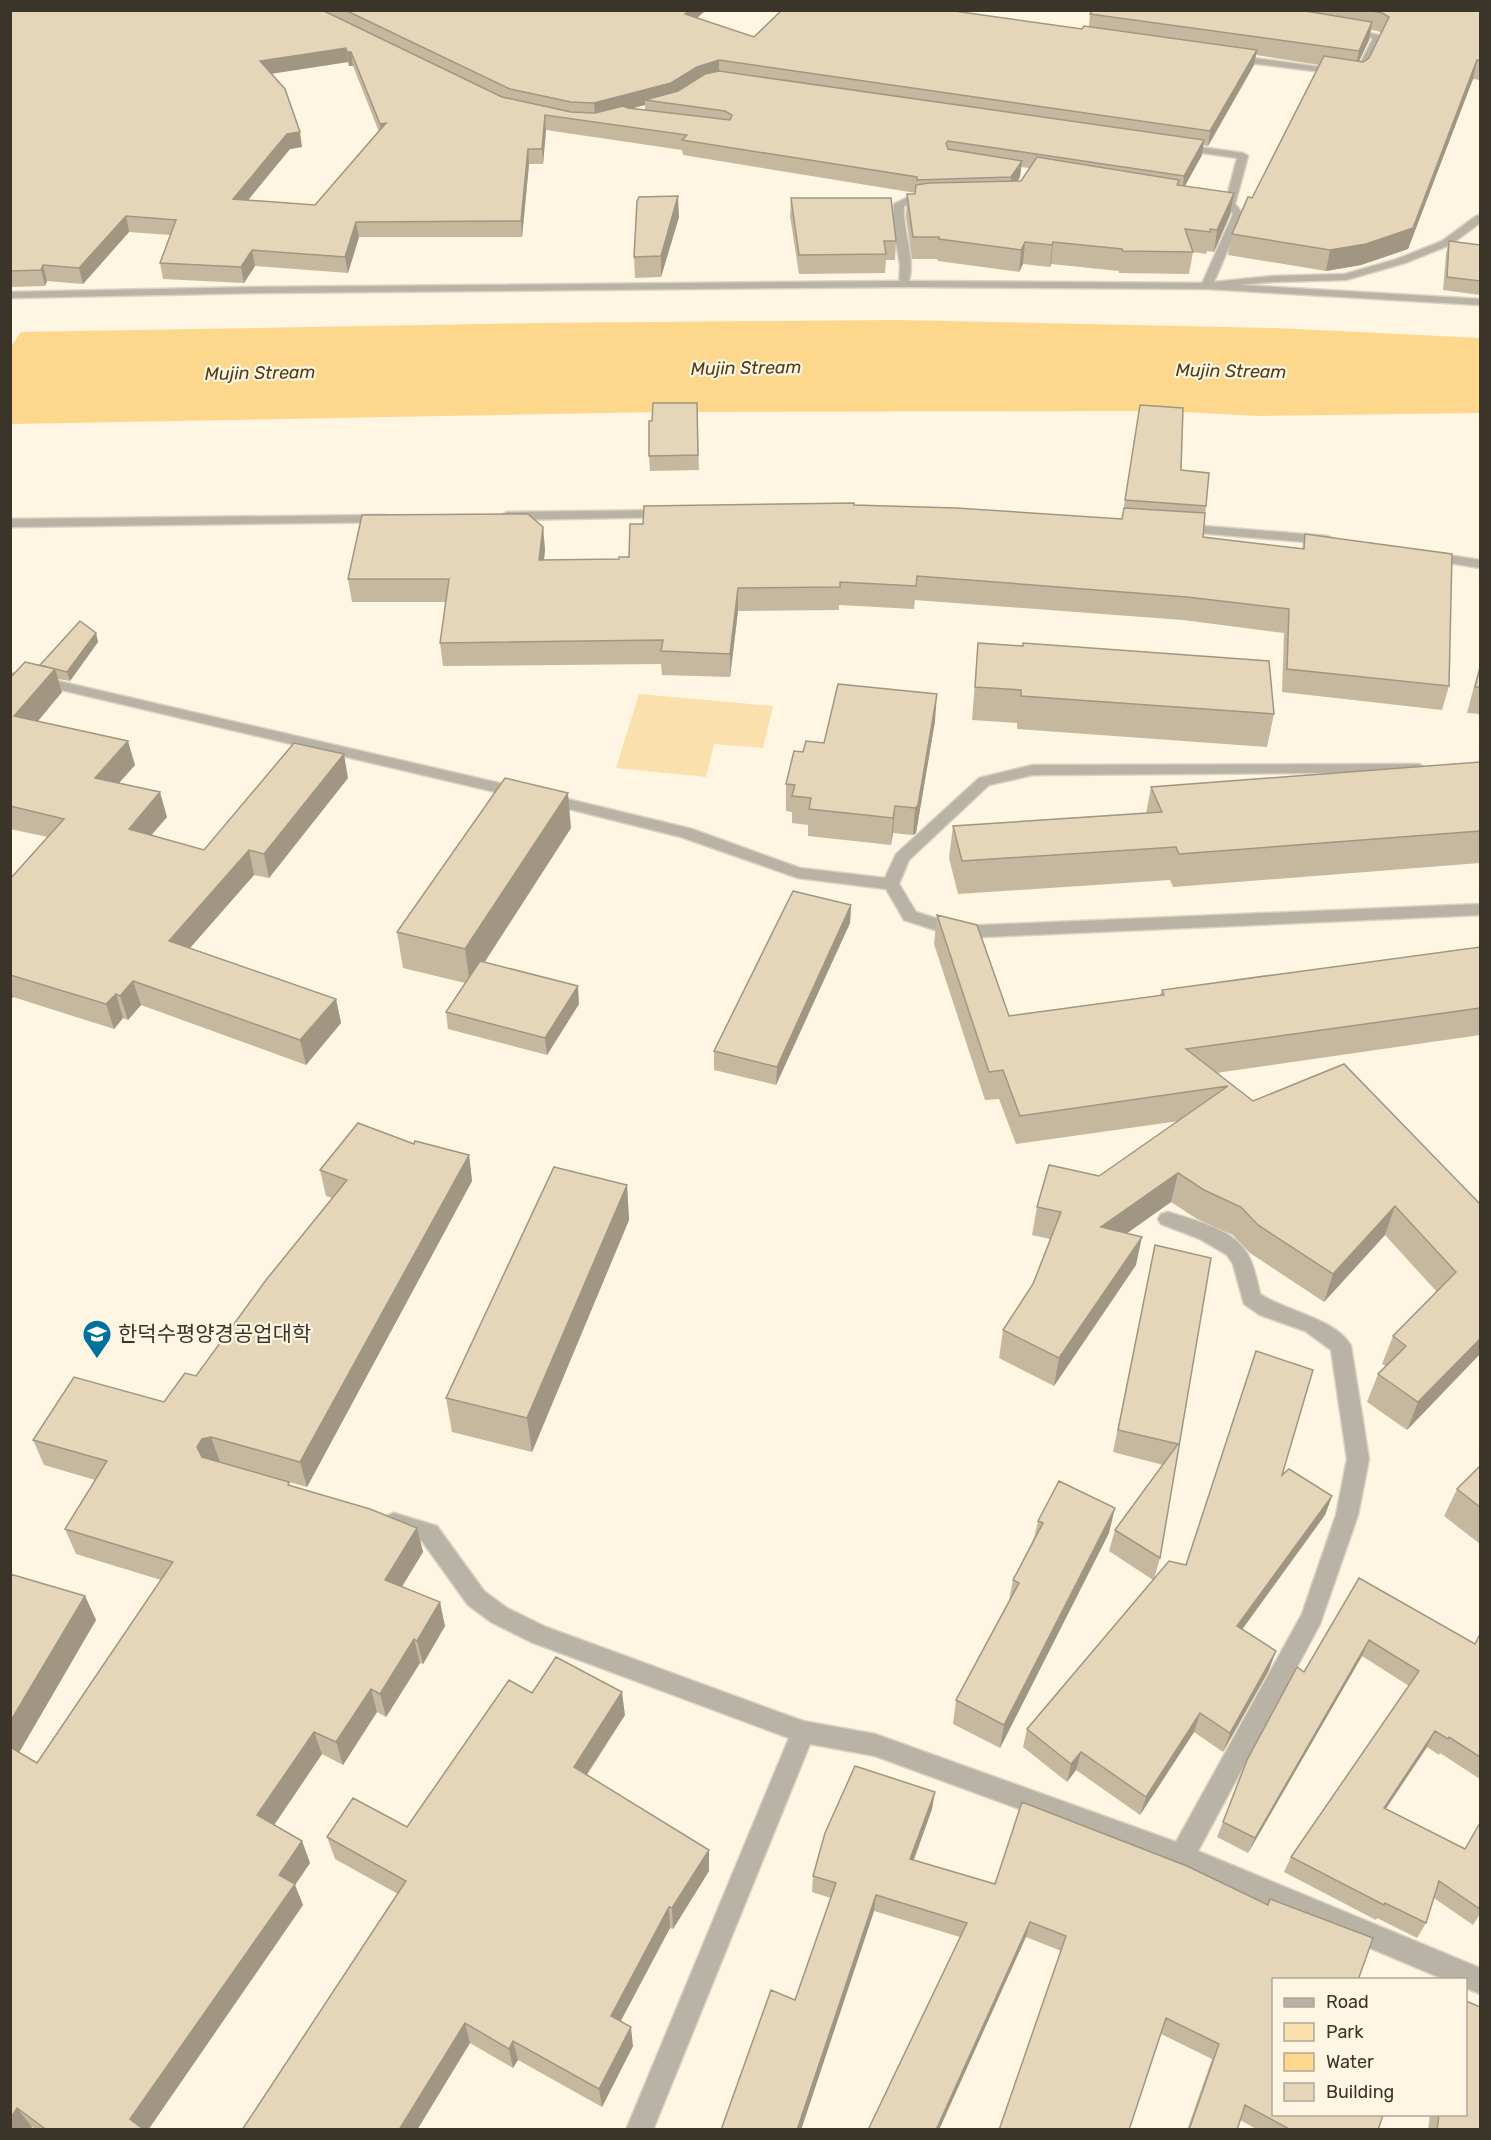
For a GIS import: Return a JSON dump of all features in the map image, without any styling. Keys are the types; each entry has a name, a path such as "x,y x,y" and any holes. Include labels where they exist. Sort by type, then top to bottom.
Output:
{"street":[{"path":"1222,57 1359,75 1378,36 1338,30"},
{"path":"1170,146 1243,156 1224,203 1238,214 1208,286"},
{"path":"903,284 906,273 897,213 899,204 912,200 938,198"},
{"path":"1208,286 1273,279 1346,276 1401,261 1446,243 1480,218"},
{"path":"10,295 903,284 1208,286 1480,302"},
{"path":"490,517 688,513"},
{"path":"10,523 395,518"},
{"path":"1166,527 1302,536 1347,543"},
{"path":"1414,553 1480,564"},
{"path":"10,677 32,679 637,820 686,833 798,873 891,884"},
{"path":"891,884 902,858 984,781 1033,770 1433,769"},
{"path":"891,884 910,916 960,932 1480,910"},
{"path":"1168,1219 1191,1226 1228,1246 1240,1257 1251,1298 1267,1309 1312,1325 1341,1346 1358,1460 1347,1515 1312,1617 1182,1856"},
{"path":"374,1517 429,1533 476,1598 499,1615 539,1635 803,1732 875,1745 1182,1856 1480,1981"},
{"path":"639,2130 803,1732"}],"green space":[{"path":"639,694 773,706 763,748 714,744 706,777 616,768"}],"water":[{"name":"Mujin Stream","path":"896,320 1275,328 1480,338 1480,413 1258,416 1166,411 659,412 11,424 10,348 21,332 540,323"}],"building":[{"path":"10,10 322,10 502,97 571,112 595,113 623,106 730,120 732,115 725,111 645,100 678,91 705,74 719,71 1204,140 1184,176 948,141 946,143 948,149 1022,161 1011,177 917,180 917,177 682,140 687,135 545,115 542,149 528,149 521,221 356,222 345,257 252,250 241,267 160,263 176,220 126,216 79,268 43,265 41,270 10,271","holes":["346,48 347,52 351,52 380,124 386,123 315,205 233,199 287,134 300,132 285,89 260,61"]},
{"path":"345,10 690,10 685,14 754,37 782,10 947,10 1257,50 1210,131 719,60 697,67 671,83 594,103 571,102 510,89"},
{"path":"1093,10 1299,10 1372,22 1359,51 1090,14"},
{"path":"1367,10 1480,10 1480,61 1477,60 1413,228 1366,244 1330,250 1232,234 1248,197 1252,198 1324,56 1363,62 1369,58 1389,17"},
{"path":"1037,157 1179,180 1177,185 1234,193 1217,230 1210,229 1210,232 1185,229 1193,252 1123,251 1122,249 1053,242 1052,245 1025,242 1021,250 939,239 939,237 913,237 907,194 915,194 916,185 1021,181"},
{"path":"678,196 661,256 634,257 639,197"},
{"path":"791,198 891,198 896,241 884,241 886,254 799,255"},
{"path":"1449,241 1480,245 1480,281 1447,277"},
{"path":"653,403 697,403 698,455 649,456 649,421 652,421"},
{"path":"1140,405 1183,408 1181,470 1209,473 1206,506 1125,500"},
{"path":"854,503 854,505 956,508 1122,519 1124,508 1205,513 1203,537 1304,549 1305,534 1452,554 1449,686 1287,669 1289,609 1187,597 917,576 916,586 840,582 840,587 738,588 730,654 661,651 663,640 440,643 449,579 348,579 362,515 528,514 543,527 539,560 619,559 619,557 629,557 630,524 643,524 644,506"},
{"path":"80,621 96,633 67,672 40,665"},
{"path":"978,643 1023,646 1023,643 1269,661 1274,714 1021,696 1021,690 975,687"},
{"path":"25,662 55,669 14,716 128,741 95,778 160,792 129,829 204,850 294,743 344,754 264,854 249,850 169,941 336,999 300,1040 133,981 120,996 116,994 106,1004 10,975 10,879 64,819 10,806 10,678"},
{"path":"1480,668 1480,687 1475,687"},
{"path":"838,684 937,694 918,805 915,808 895,806 893,818 809,809 811,798 792,796 795,785 786,784 794,751 803,752 806,741 824,743"},
{"path":"1480,762 1480,831 1179,854 1176,847 962,861 953,826 1162,812 1151,787"},
{"path":"505,778 568,793 465,949 397,932"},
{"path":"793,891 851,905 777,1067 714,1051"},
{"path":"937,915 977,925 1009,1016 1164,995 1162,990 1480,947 1480,1008 1186,1049 1253,1101 1344,1064 1480,1204 1480,1339 1418,1402 1378,1374 1406,1346 1393,1336 1456,1272 1395,1206 1333,1274 1258,1225 1241,1207 1204,1190 1178,1173 1101,1227 1142,1237 1059,1358 1003,1330 1033,1284 1061,1212 1037,1207 1049,1165 1099,1176 1228,1086 1020,1116 1003,1070 989,1072"},
{"path":"480,961 578,986 545,1038 446,1012"},
{"path":"358,1123 414,1144 415,1141 469,1155 300,1462 211,1437 202,1439 197,1447 202,1457 289,1482 288,1485 370,1509 417,1528 385,1580 440,1602 417,1641 414,1639 380,1694 371,1689 336,1742 314,1732 257,1815 302,1841 279,1875 295,1884 130,2119 144,2130 47,2130 17,2108 10,2119 10,1747 37,1763 173,1562 65,1529 107,1461 33,1440 74,1377 164,1402 185,1373 196,1376 266,1280 347,1180 320,1170"},
{"path":"554,1167 627,1185 527,1418 446,1398"},
{"path":"1155,1245 1211,1258 1160,1558 1115,1530 1178,1444 1118,1430"},
{"path":"1256,1351 1313,1370 1282,1475 1289,1469 1332,1496 1237,1626 1276,1651 1230,1733 1200,1713 1146,1797 1081,1752 1071,1764 1027,1729 1169,1561 1186,1565"},
{"path":"1480,1466 1480,1507 1457,1489"},
{"path":"1059,1481 1115,1508 1004,1725 956,1700 1019,1583 1013,1580 1043,1523 1038,1521"},
{"path":"10,1574 85,1596 10,1722"},
{"path":"1359,1578 1475,1644 1480,1634 1480,1757 1449,1737 1448,1739 1435,1731 1384,1808 1465,1849 1480,1823 1480,1909 1439,1881 1426,1923 1385,1903 1384,1905 1291,1857 1419,1671 1369,1640 1255,1838 1223,1822 1247,1760 1297,1667 1304,1672"},
{"path":"556,1657 622,1692 574,1767 709,1850 672,1908 669,1907 611,2016 631,2027 599,2089 513,2041 509,2049 465,2023 399,2130 242,2130 406,1881 327,1837 353,1798 407,1827 509,1680 532,1693"},
{"path":"855,1766 935,1792 910,1859 995,1884 1022,1802 1187,1866 1268,1905 1270,1899 1373,1938 1359,1978 1272,1978 1272,2116 1383,2116 1378,2130 1291,2130 1245,2105 1237,2130 1189,2130 1219,2044 1166,2018 1129,2130 999,2130 1066,1936 1030,1922 936,2130 868,2130 967,1923 876,1895 797,2130 721,2130 771,1990 795,2000 836,1883 813,1876 825,1833"},
{"path":"1467,2001 1480,2007 1480,2130 1437,2130 1439,2116 1467,2116"}],"place":[{"name":"한덕수평양경공업대학","path":"97,1360"}]}
